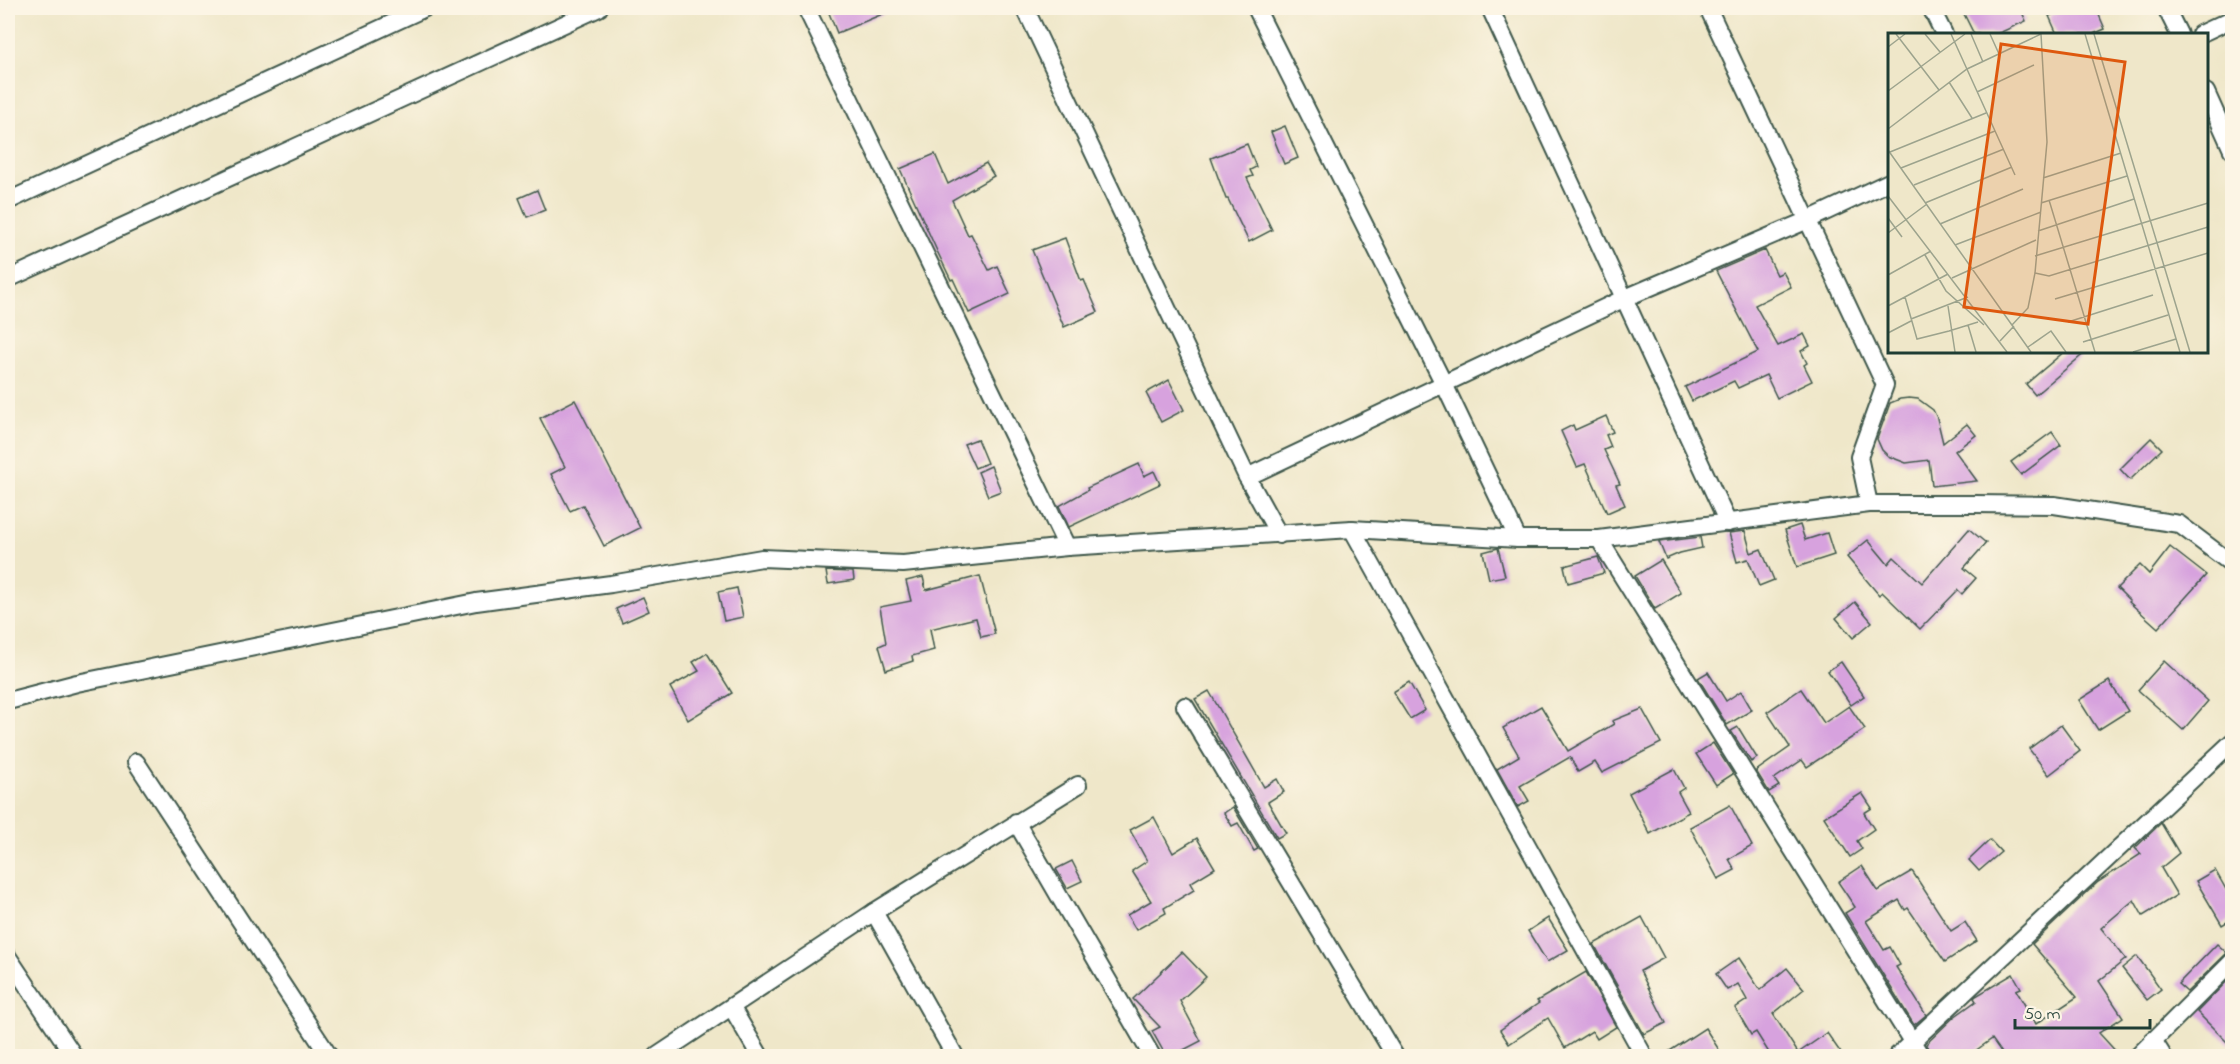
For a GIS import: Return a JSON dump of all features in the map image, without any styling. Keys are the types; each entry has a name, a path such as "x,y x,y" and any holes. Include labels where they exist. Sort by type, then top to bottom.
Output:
{"street":[{"path":"8,201 425,8"},
{"path":"8,279 599,8"},
{"path":"806,8 1067,547"},
{"path":"1025,8 1247,477 1279,535"},
{"path":"1256,8 1444,384 1518,539"},
{"path":"1490,8 1728,523"},
{"path":"1708,8 1885,385 1859,457 1869,504"},
{"path":"1931,8 1944,33"},
{"path":"2166,8 2178,33"},
{"path":"2202,33 2232,19"},
{"path":"2207,96 2232,150"},
{"path":"1247,477 1625,298 1808,220 1888,182"},
{"path":"8,701 77,683 476,602 611,584 762,558 903,564 1067,547 1352,529 1518,539 1599,539 1869,504 2054,506 2179,524 2232,564"},
{"path":"1352,529 1644,1056"},
{"path":"1599,539 1917,1049"},
{"path":"1185,706 1395,1056"},
{"path":"1897,1056 1917,1049 2232,742"},
{"path":"136,762 328,1056"},
{"path":"657,1056 874,912 1078,785"},
{"path":"1016,822 1152,1056"},
{"path":"874,912 955,1056"},
{"path":"8,957 74,1056"},
{"path":"2138,1056 2232,962"},
{"path":"732,1008 760,1056"},
{"path":"2153,1040 2163,1056"}],"building":[{"path":"827,8 897,8 837,33"},
{"path":"1961,8 2020,8 2026,21 1999,33 1974,33"},
{"path":"2067,8 2096,8 2105,29 2095,33 2057,33 2049,16"},
{"path":"1285,126 1298,158 1284,164 1271,132"},
{"path":"1247,144 1256,167 1250,170 1253,176 1247,178 1272,230 1249,242 1226,199 1211,158"},
{"path":"935,154 948,184 986,163 994,176 952,200 968,235 971,234 989,270 997,266 1010,294 969,313 937,251 900,169"},
{"path":"537,190 545,210 527,217 519,198"},
{"path":"1065,238 1081,281 1084,280 1098,312 1064,327 1032,250"},
{"path":"1765,250 1777,275 1783,272 1791,287 1755,305 1778,346 1804,334 1810,346 1801,351 1807,363 1804,365 1812,381 1777,398 1766,375 1738,388 1734,381 1692,401 1685,387 1758,352 1716,271"},
{"path":"2064,352 2086,352 2035,395 2026,384"},
{"path":"1169,380 1184,410 1161,422 1146,393"},
{"path":"1909,398 1918,399 1933,410 1943,443 1967,424 1976,435 1955,451 1977,481 1932,486 1929,460 1906,463 1888,456 1882,450 1877,439 1890,403"},
{"path":"575,400 640,528 604,546 583,505 570,511 551,474 565,467 540,418"},
{"path":"1606,416 1613,432 1606,435 1611,447 1604,450 1620,484 1616,485 1625,505 1607,513 1585,464 1577,467 1561,431 1573,425 1575,430"},
{"path":"2052,432 2061,445 2021,475 2011,462"},
{"path":"2151,438 2162,449 2130,480 2120,469"},
{"path":"977,439 987,463 975,468 964,444"},
{"path":"1139,464 1144,476 1154,471 1160,484 1069,527 1059,506 1088,490 1087,488"},
{"path":"991,466 1001,491 988,496 978,472"},
{"path":"1800,525 1805,540 1827,533 1834,555 1797,567 1785,530"},
{"path":"1969,529 1986,543 1964,568 1976,578 1962,594 1958,590 1920,629 1882,592 1879,595 1847,557 1868,540 1888,564 1894,557 1922,583"},
{"path":"1745,531 1751,553 1761,549 1774,580 1759,586 1748,559 1737,562 1729,533"},
{"path":"1700,537 1702,548 1666,559 1659,542"},
{"path":"2170,547 2206,575 2158,628 2117,588 2140,565 2149,574"},
{"path":"1498,548 1505,576 1489,579 1483,552"},
{"path":"1598,557 1604,573 1568,583 1564,566"},
{"path":"1661,560 1681,593 1655,609 1635,576"},
{"path":"826,571 853,572 854,580 828,584"},
{"path":"980,576 995,634 981,637 976,618 930,629 934,650 912,656 913,661 886,670 879,646 886,643 880,607 911,601 906,581 923,577 926,590"},
{"path":"737,588 743,617 724,621 718,592"},
{"path":"643,597 649,611 622,623 616,609"},
{"path":"1855,602 1872,622 1853,638 1836,618"},
{"path":"707,653 732,693 688,720 670,687 699,671 693,662"},
{"path":"2164,661 2208,701 2183,730 2138,690"},
{"path":"1841,662 1864,696 1851,705 1828,671"},
{"path":"1708,672 1726,701 1741,691 1752,710 1727,725 1698,678"},
{"path":"2109,681 2128,711 2098,730 2079,700"},
{"path":"1409,682 1425,710 1410,719 1393,692"},
{"path":"1801,689 1824,723 1849,706 1865,729 1807,767 1802,760 1774,779 1779,786 1769,792 1756,771 1790,747 1767,712"},
{"path":"1209,691 1264,787 1277,779 1284,792 1268,802 1286,833 1277,838 1195,699"},
{"path":"1541,706 1568,751 1614,724 1612,721 1642,709 1661,743 1602,773 1595,762 1578,772 1570,757 1520,786 1529,801 1518,807 1497,769 1519,756 1503,728"},
{"path":"2061,725 2080,751 2049,775 2029,749"},
{"path":"1738,727 1757,758 1751,762 1731,731"},
{"path":"1713,743 1733,774 1716,785 1696,754"},
{"path":"1674,769 1684,788 1678,792 1689,812 1650,834 1629,793"},
{"path":"1862,793 1872,808 1864,813 1874,829 1857,841 1862,849 1850,857 1824,817"},
{"path":"1730,805 1752,846 1729,859 1735,870 1718,879 1690,827"},
{"path":"1233,807 1258,849 1254,851 1238,823 1232,826 1224,813"},
{"path":"1154,817 1173,853 1197,838 1215,868 1190,883 1194,890 1164,908 1166,913 1136,930 1127,915 1151,901 1132,871 1147,861 1130,830"},
{"path":"2161,823 2179,853 2161,868 2177,895 2143,916 2134,900 2101,928 2126,959 2099,981 2123,1017 2099,1033 2120,1056 2004,1056 1992,1039 1968,1056 1934,1056 1926,1044 1954,1017 1976,1001 1974,998 1976,996 2013,974 2021,988 2016,990 2036,1024 2077,997 2032,944 2098,882 2141,854 2135,848"},
{"path":"1990,840 2001,852 1979,871 1969,860"},
{"path":"1072,861 1082,881 1067,888 1056,869"},
{"path":"1862,866 1878,891 1912,871 1951,931 1965,922 1977,941 1945,962 1908,908 1905,910 1899,900 1866,921 1884,950 1890,947 1900,965 1896,967 1926,1015 1914,1025 1845,913 1855,907 1838,882"},
{"path":"2215,870 2232,900 2232,919 2222,925 2196,881"},
{"path":"1642,917 1664,958 1640,971 1666,1023 1644,1034 1594,944"},
{"path":"1548,918 1568,950 1547,962 1528,931"},
{"path":"2217,944 2227,953 2187,992 2178,984"},
{"path":"1182,952 1206,977 1180,1001 1201,1041 1172,1056 1166,1056 1152,1031 1160,1027 1133,999"},
{"path":"2137,956 2161,989 2147,1000 2122,968"},
{"path":"1739,958 1760,990 1787,968 1804,989 1773,1014 1798,1053 1827,1033 1843,1056 1771,1056 1756,1032 1751,1035 1735,1008 1747,1000 1738,984 1727,990 1716,974"},
{"path":"1586,972 1616,1027 1597,1039 1592,1031 1565,1048 1548,1018 1509,1044 1500,1030 1539,1003 1537,1001"},
{"path":"2232,976 2232,1047 2197,1012"},
{"path":"1705,1028 1723,1056 1662,1056"}]}
